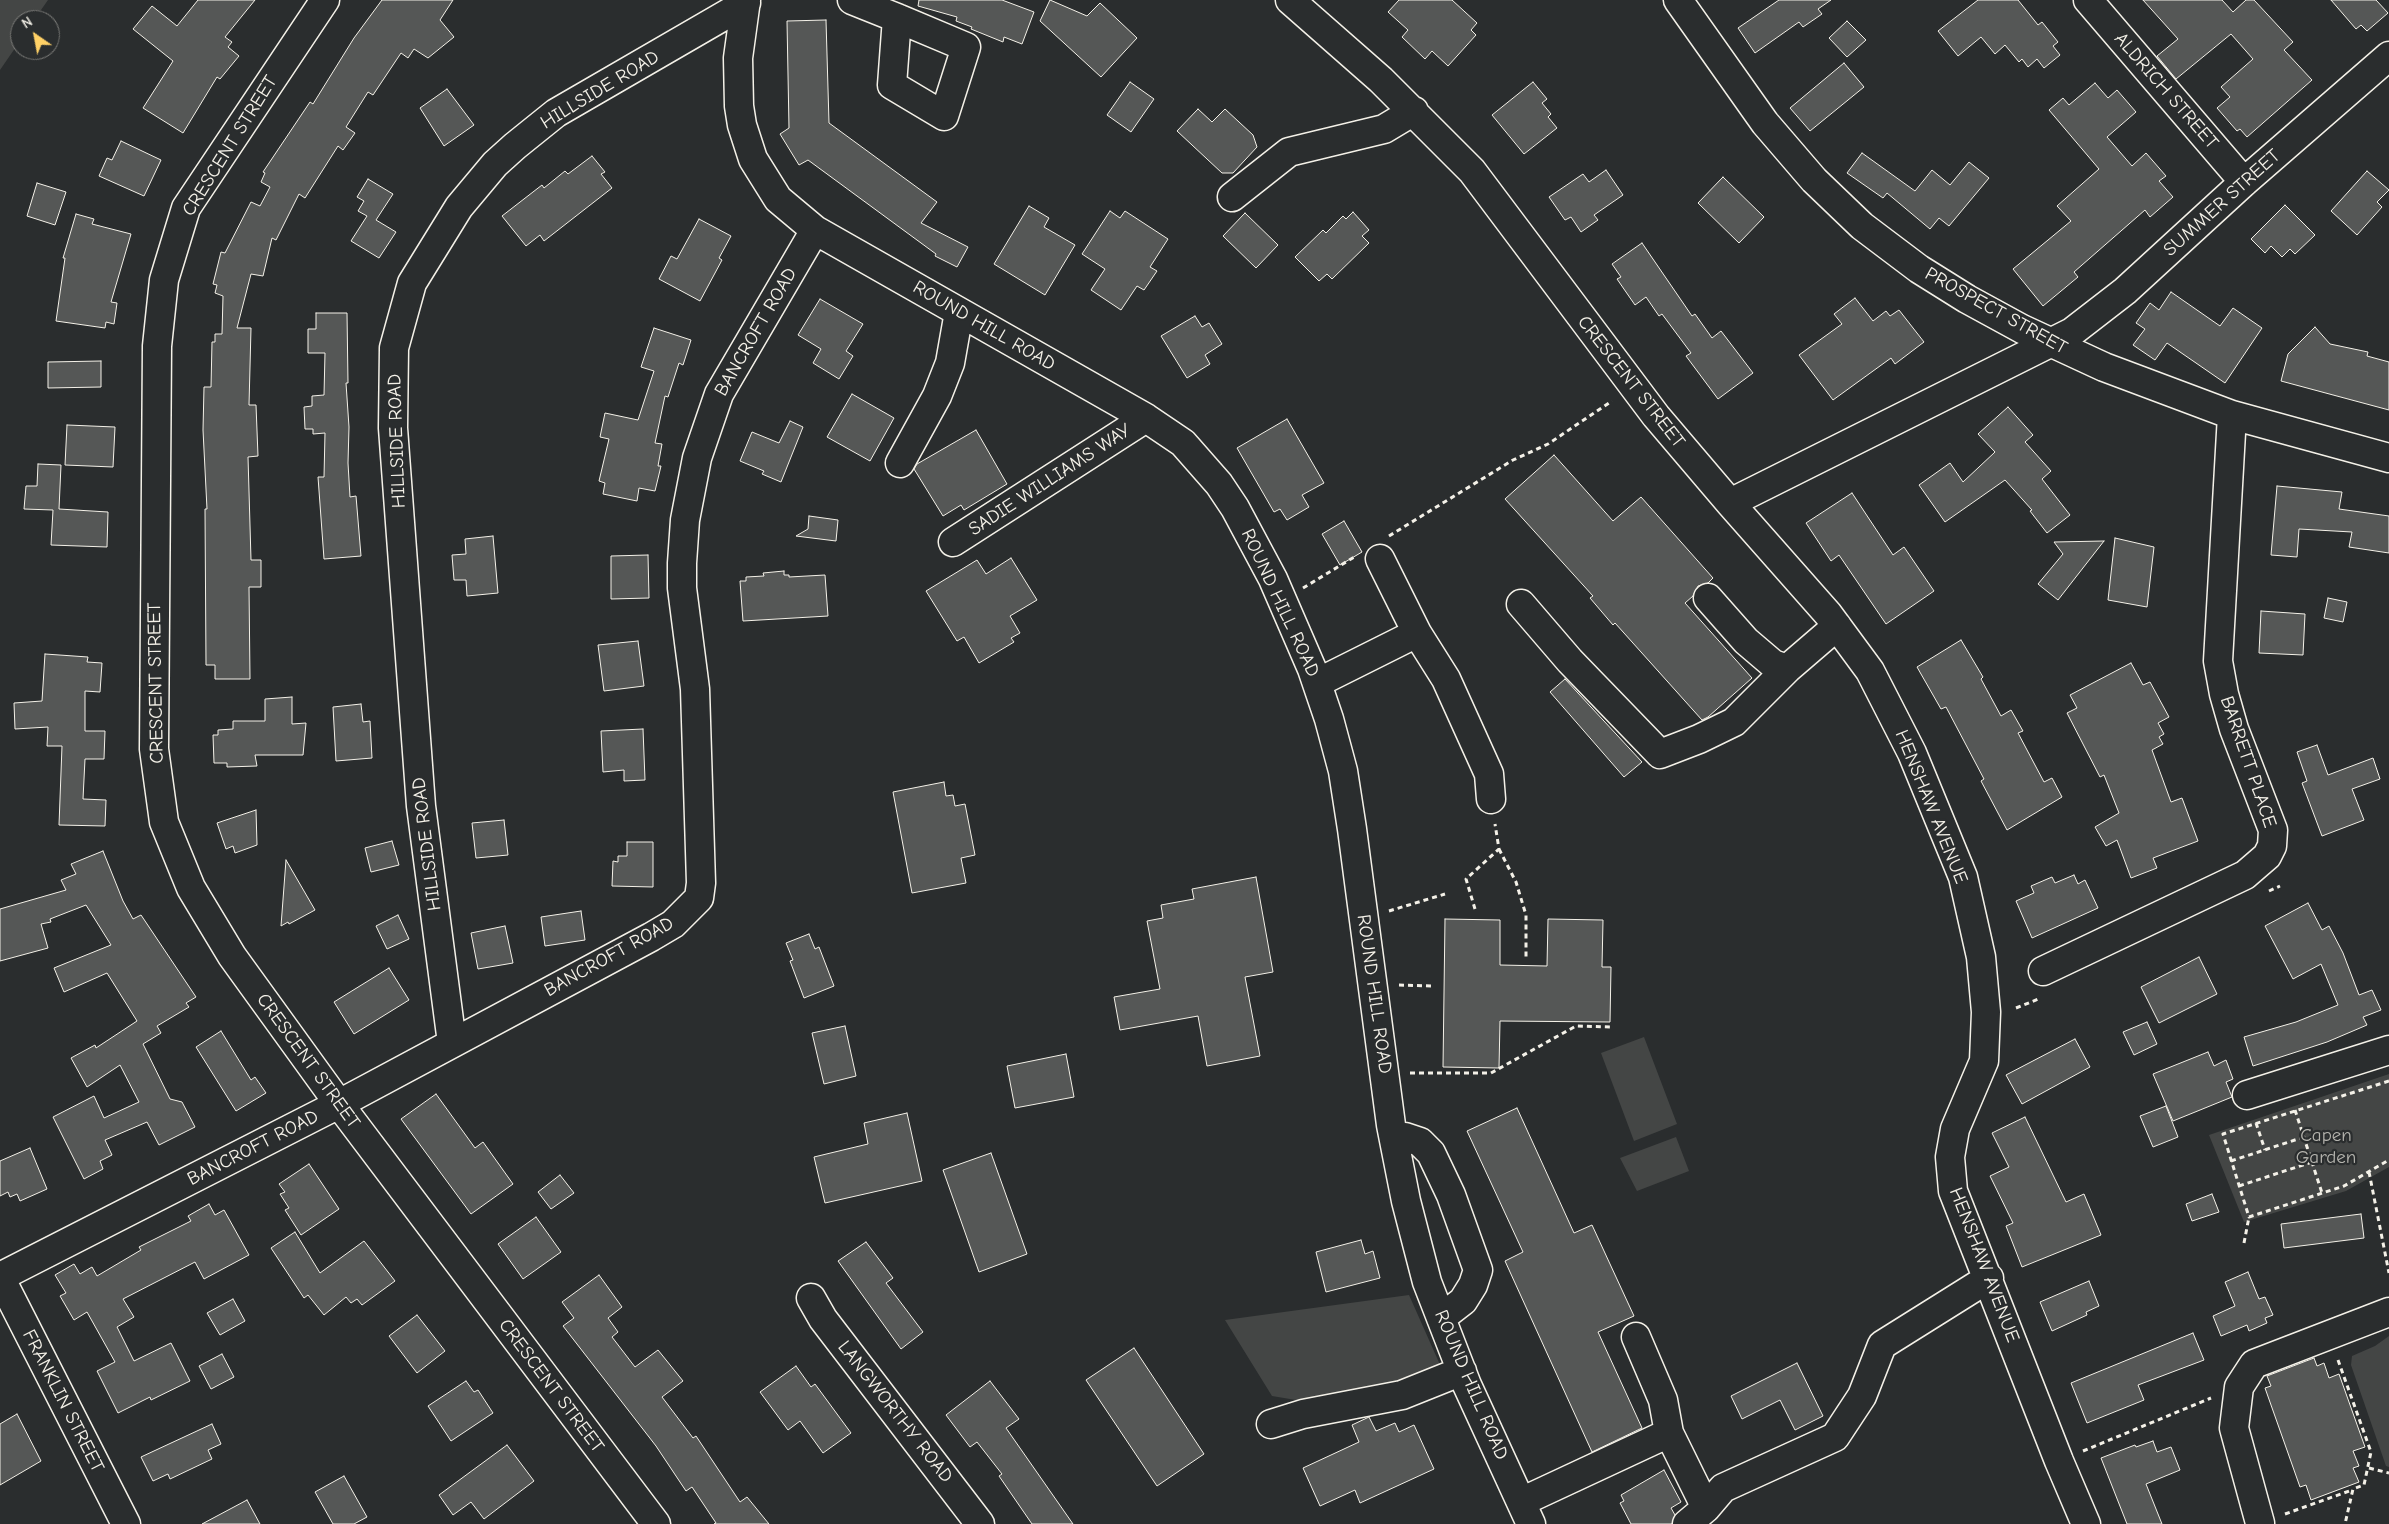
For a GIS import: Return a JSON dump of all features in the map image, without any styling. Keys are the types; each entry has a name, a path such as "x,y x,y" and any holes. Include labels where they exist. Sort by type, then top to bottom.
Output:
{"street":[{"name":"CRESCENT STREET","path":"325,0 186,208 164,280 157,346 154,750 164,822 191,888 232,956 339,1104 656,1524"},
{"path":"852,0 897,18"},
{"name":"CRESCENT STREET","path":"1290,0 1414,111 1472,171 1671,435 1730,503"},
{"name":"PROSPECT STREET","path":"1678,0 1764,123 1814,180 1862,226 1919,269 1967,300 2050,344 2104,367 2232,415 2389,458"},
{"name":"ALDRICH STREET","path":"2088,0 2244,182"},
{"name":"ROUND HILL ROAD","path":"746,2 738,58 738,86 742,125 760,173 788,209 815,230 1146,418 1183,443 1218,484 1234,508 1283,600 1317,683 1334,736 1346,790 1387,1131 1427,1282 1462,1371 1526,1513"},
{"name":"HILLSIDE ROAD","path":"452,1042 421,806 392,428 394,348 412,283 459,207 495,164 515,146 556,113 746,2"},
{"name":"SUMMER STREET","path":"2050,344 2072,332 2125,291 2244,182 2389,56"},
{"path":"1232,197 1289,152 1384,130 1414,111"},
{"name":"BANCROFT ROAD","path":"0,1277 339,1104 651,937 672,924 699,898 702,883 695,689 682,588 685,520 697,458 719,394 815,230"},
{"path":"900,463 937,396 950,363 959,312"},
{"path":"1730,503 2050,344"},
{"name":"BARRETT PLACE","path":"2043,971 2245,875 2268,856 2272,846 2273,830 2234,729 2224,694 2218,661 2232,415"},
{"name":"SADIE WILLIAMS WAY","path":"953,542 1146,418"},
{"name":"HENSHAW AVENUE","path":"1730,503 1791,570 1837,626 1870,671 1912,753 1963,877 1981,957 1986,1012 1984,1061 1955,1129 1950,1157 1953,1191 1989,1278 2059,1461 2086,1524"},
{"path":"1375,550 1418,633 1446,679 1489,774 1491,799"},
{"path":"1708,598 1746,641 1773,664 1787,669"},
{"path":"1521,604 1570,661 1660,754 1699,739 1734,722 1787,669 1837,626"},
{"path":"1317,683 1418,633"},
{"path":"2247,1094 2389,1050"},
{"path":"1387,1131 1420,1142 1431,1153 1451,1195 1478,1270 1473,1285 1463,1301 1442,1318"},
{"name":"FRANKLIN STREET","path":"0,1277 126,1524"},
{"path":"1636,1336 1663,1400 1668,1433 1696,1516 1723,1488 1834,1437 1862,1396 1882,1345 1989,1278"},
{"name":"LANGWORTHY ROAD","path":"812,1298 823,1320 980,1524"},
{"path":"2260,1523 2234,1428 2240,1387 2254,1364 2389,1312"},
{"path":"1272,1424 1303,1414 1402,1395 1462,1371"},
{"path":"1526,1513 1668,1433"}],"path":[{"path":"1300,589 1375,550 1513,460 1548,444 1613,401"},
{"path":"1491,799 1499,849 1516,882 1526,915 1526,957"},
{"path":"1475,909 1466,879 1499,849"},
{"path":"1383,913 1445,894"},
{"path":"1393,985 1433,986"},
{"path":"1404,1073 1491,1073 1576,1026 1612,1027"},
{"path":"2244,1244 2249,1217 2223,1134 2389,1081"},
{"path":"2295,1110 2322,1193"},
{"path":"2256,1123 2265,1150"},
{"path":"2231,1161 2304,1137"},
{"path":"2249,1217 2344,1186 2389,1160"},
{"path":"2240,1186 2312,1162"},
{"path":"2369,1172 2389,1273"},
{"path":"2260,1523 2364,1485 2371,1452 2330,1335"},
{"path":"2079,1452 2240,1387"},
{"path":"2369,1468 2389,1473"},
{"path":"2345,1524 2352,1489"}],"green space":[{"path":"0,0 48,0 41,10 10,10 10,56 0,70"},
{"path":"1644,1037 1677,1124 1634,1141 1601,1053"},
{"name":"Capen Garden","path":"2389,1074 2389,1167 2346,1191 2244,1222 2209,1135"},
{"path":"1676,1137 1689,1171 1637,1191 1620,1158"},
{"path":"1409,1295 1445,1376 1308,1402 1272,1396 1225,1320"},
{"path":"2389,1336 2389,1467 2386,1466 2351,1365 2352,1356 2375,1346"}],"building":[{"path":"198,0 255,0 225,37 232,42 228,47 239,56 220,79 217,77 183,133 143,108 173,61 133,29 152,6 177,26"},
{"path":"382,0 453,0 440,20 454,37 428,58 414,49 408,58 401,53 373,95 368,92 346,127 355,133 343,150 338,146 305,198 299,194 276,240 272,238 263,276 251,274 237,328 251,328 249,405 256,405 258,456 248,457 251,560 261,560 261,587 249,587 250,679 215,679 215,665 206,665 205,509 207,509 203,430 204,387 211,387 212,342 215,342 215,334 222,334 223,296 215,293 217,285 213,284 221,252 225,253 251,202 260,206 270,187 261,182 265,173 263,172 310,102 313,104 354,38"},
{"path":"919,0 1002,0 1034,12 1022,44 1004,37 1003,42 971,29 972,27 956,21 957,17 918,6"},
{"path":"1050,0 1087,16 1100,3 1137,38 1101,77 1040,21"},
{"path":"1399,0 1452,0 1477,23 1471,30 1476,35 1448,66 1432,51 1425,59 1402,37 1408,30 1388,12"},
{"path":"1779,0 1831,0 1818,9 1822,14 1803,27 1799,22 1755,53 1738,28"},
{"path":"1978,0 2018,0 2038,25 2042,22 2058,42 2053,46 2060,55 2044,68 2037,59 2028,67 2022,59 2019,62 2005,45 1995,54 1981,37 1958,56 1938,31"},
{"path":"2143,0 2222,0 2233,12 2246,0 2254,0 2293,42 2284,50 2312,80 2247,137 2240,129 2237,131 2217,108 2230,97 2221,87 2253,59 2231,34 2176,79 2157,56 2178,39"},
{"path":"2331,0 2376,0 2388,13 2367,31 2361,25 2356,29"},
{"path":"826,20 829,123 937,202 921,223 968,247 957,267 935,256 936,254 808,160 799,165 780,134 789,128 787,21"},
{"path":"1847,21 1866,40 1847,57 1829,38"},
{"path":"1844,63 1864,87 1810,131 1790,108"},
{"path":"1130,82 1154,99 1131,132 1107,115"},
{"path":"1533,82 1547,99 1542,103 1551,114 1548,117 1557,128 1524,154 1492,115"},
{"path":"2095,83 2108,98 2117,90 2136,112 2107,137 2132,166 2146,153 2166,176 2159,181 2173,197 2150,217 2145,210 2074,272 2078,277 2043,306 2013,269 2071,221 2057,206 2099,169 2049,110 2063,98 2069,105"},
{"path":"447,89 474,125 444,146 420,108"},
{"path":"1198,109 1212,122 1225,109 1253,135 1257,147 1233,173 1222,173 1177,131"},
{"path":"121,141 161,160 144,196 99,176 107,158 112,160"},
{"path":"1862,153 1915,191 1932,170 1950,185 1969,162 1989,178 1949,226 1939,218 1930,229 1887,193 1883,198 1847,173"},
{"path":"592,156 605,172 601,174 612,188 544,241 540,235 526,246 502,216 542,185 544,188 565,171 568,174"},
{"path":"1606,170 1623,195 1594,215 1598,220 1581,232 1571,217 1565,220 1549,197 1583,174 1589,182"},
{"path":"2367,171 2389,190 2377,202 2382,207 2357,235 2331,211"},
{"path":"1723,177 1764,217 1739,243 1698,203"},
{"path":"368,179 393,194 376,220 396,232 379,258 351,241 367,216 358,211 364,201 357,197"},
{"path":"37,183 66,192 55,225 27,216"},
{"path":"2285,205 2315,235 2295,254 2290,249 2282,257 2271,246 2265,253 2251,239"},
{"path":"1029,206 1049,218 1044,227 1075,245 1045,295 994,264"},
{"path":"1110,211 1120,218 1125,211 1168,239 1150,267 1157,271 1144,290 1137,286 1121,310 1091,290 1105,269 1082,254"},
{"path":"1353,212 1369,230 1362,236 1369,243 1332,279 1327,274 1319,281 1295,257 1323,230 1326,233 1343,216 1346,219"},
{"path":"1245,213 1278,245 1256,268 1223,236"},
{"path":"76,214 94,219 92,224 131,234 111,302 117,303 114,324 106,322 105,328 56,321 65,258 63,258"},
{"path":"699,219 731,236 719,258 722,260 700,301 659,279 671,256 677,259"},
{"path":"1642,243 1692,316 1695,314 1712,338 1721,331 1753,373 1718,399 1686,356 1691,353 1662,314 1659,316 1646,297 1635,305 1617,279 1621,277 1612,264"},
{"path":"2171,292 2220,326 2233,308 2262,328 2225,383 2167,343 2155,360 2133,345 2145,329 2136,323 2150,303 2159,310"},
{"path":"1855,298 1873,321 1886,311 1890,316 1899,310 1924,342 1895,364 1891,358 1833,400 1799,355 1842,324 1834,314"},
{"path":"820,299 863,324 846,351 853,356 839,379 813,363 821,349 798,335"},
{"path":"316,313 347,313 348,463 350,497 356,496 361,556 324,559 318,477 324,477 325,433 313,434 313,429 305,429 304,407 312,406 312,396 324,395 325,353 308,353 308,329 316,329"},
{"path":"1195,316 1202,327 1209,323 1222,344 1205,355 1210,364 1187,378 1161,336"},
{"path":"2315,327 2330,344 2368,352 2367,356 2389,362 2389,410 2281,381 2288,354"},
{"path":"654,328 691,340 683,365 679,363 668,397 665,396 655,443 662,444 658,466 661,466 655,491 639,488 637,501 603,494 605,483 599,481 609,439 600,437 605,413 638,420 654,371 641,367"},
{"path":"101,361 101,387 48,388 48,362"},
{"path":"852,394 894,418 870,461 827,437"},
{"path":"2008,407 2033,435 2025,442 2051,471 2042,479 2070,515 2047,533 2030,511 2032,510 2005,480 1945,522 1919,485 1950,463 1963,482 1995,452 1978,434"},
{"path":"1287,419 1324,483 1302,495 1309,507 1287,520 1280,509 1274,512 1237,448"},
{"path":"790,421 803,427 781,482 762,474 764,471 740,461 752,432 779,443"},
{"path":"67,425 115,427 113,467 65,465"},
{"path":"976,430 1007,484 964,510 961,505 943,516 914,469 917,464"},
{"path":"1554,455 1613,521 1641,497 1713,578 1708,583 1698,586 1693,596 1685,603 1752,678 1708,717 1702,720 1615,623 1613,625 1590,598 1593,596 1505,499"},
{"path":"38,464 61,465 59,509 108,512 107,547 51,545 53,510 24,509 26,486 37,486"},
{"path":"2277,486 2342,492 2339,509 2389,516 2389,553 2349,547 2352,532 2299,529 2297,557 2271,555"},
{"path":"1852,493 1893,555 1904,547 1934,591 1886,624 1839,555 1831,561 1806,523"},
{"path":"809,516 838,520 836,541 796,536 808,529"},
{"path":"1344,521 1362,552 1340,565 1322,534"},
{"path":"493,536 498,593 467,596 466,580 454,580 452,555 466,554 465,539"},
{"path":"2115,538 2154,547 2147,607 2108,600"},
{"path":"2104,541 2058,600 2038,584 2063,554 2054,542"},
{"path":"648,555 649,598 611,599 611,556"},
{"path":"1011,558 1037,600 1010,616 1020,633 1011,638 1014,642 979,663 964,637 957,641 926,591 977,560 986,574"},
{"path":"784,571 784,575 789,575 789,577 825,575 828,616 743,621 740,581 746,581 746,577 764,576 763,573"},
{"path":"2328,598 2347,602 2343,622 2324,618"},
{"path":"2261,611 2305,614 2303,655 2259,653"},
{"path":"1961,640 1983,677 1981,679 2001,716 2011,710 2023,731 2018,733 2044,782 2052,778 2062,797 2007,830 1981,781 1984,779 1946,707 1941,709 1917,667"},
{"path":"638,641 644,686 604,691 598,645"},
{"path":"45,654 88,657 87,662 102,663 100,692 85,691 85,731 105,731 104,759 85,759 83,799 106,800 105,826 59,825 62,746 47,746 48,727 15,729 14,703 42,701"},
{"path":"2131,663 2143,685 2150,682 2169,717 2158,723 2164,734 2159,737 2163,744 2152,750 2171,802 2182,798 2198,841 2153,858 2157,868 2131,878 2117,840 2106,846 2095,827 2119,813 2104,775 2100,777 2067,713 2077,708 2070,695"},
{"path":"1565,679 1642,762 1624,777 1550,692"},
{"path":"292,697 292,724 306,723 303,755 255,755 257,766 227,767 227,763 214,763 213,735 218,735 218,730 233,729 233,721 265,721 265,699"},
{"path":"361,704 363,722 370,721 372,758 336,761 333,707"},
{"path":"643,729 645,780 624,781 624,770 603,772 601,731"},
{"path":"2317,745 2328,775 2373,758 2380,779 2352,789 2364,820 2322,836 2302,783 2307,781 2297,752"},
{"path":"944,782 946,796 953,795 955,806 965,804 975,855 961,858 966,883 912,893 893,792"},
{"path":"256,810 257,845 235,853 233,846 226,849 217,823"},
{"path":"504,820 508,855 476,858 472,823"},
{"path":"392,841 399,865 371,872 365,848"},
{"path":"627,842 653,842 653,887 612,886 613,861 618,862 618,856 627,856"},
{"path":"103,851 123,901 133,919 141,915 196,997 186,1003 189,1007 157,1026 161,1033 143,1044 170,1099 182,1102 195,1127 159,1145 147,1122 105,1140 112,1155 100,1161 103,1169 84,1179 53,1117 94,1096 104,1118 139,1102 120,1065 87,1087 71,1058 95,1045 96,1048 137,1021 107,973 64,992 54,968 111,945 86,905 50,919 51,922 41,924 48,948 0,961 0,909 66,890 61,880 76,874 71,864"},
{"path":"286,860 315,910 289,924 288,922 281,926"},
{"path":"2074,875 2078,884 2085,880 2098,908 2032,938 2016,901 2034,893 2031,886 2052,877 2055,883"},
{"path":"1256,877 1273,972 1245,977 1260,1056 1207,1066 1198,1016 1120,1030 1114,997 1160,989 1147,921 1163,918 1161,905 1194,899 1192,889"},
{"path":"2308,903 2322,930 2329,926 2343,953 2359,995 2372,990 2381,1010 2363,1017 2367,1025 2327,1042 2253,1066 2244,1037 2296,1022 2338,1005 2321,964 2293,979 2265,926"},
{"path":"581,911 585,940 545,946 541,917"},
{"path":"398,915 409,939 387,949 376,926"},
{"path":"1445,919 1500,920 1500,965 1547,966 1548,919 1603,920 1602,967 1611,967 1610,1022 1500,1021 1499,1068 1443,1067"},
{"path":"505,926 513,963 478,969 471,933"},
{"path":"809,934 815,949 819,947 834,986 804,998 790,961 793,960 786,943"},
{"path":"2199,957 2217,994 2159,1023 2141,987"},
{"path":"389,968 409,1000 354,1034 334,1002"},
{"path":"2147,1022 2157,1044 2134,1055 2123,1032"},
{"path":"845,1026 856,1076 824,1084 812,1033"},
{"path":"221,1031 251,1080 255,1077 266,1093 236,1111 196,1047"},
{"path":"2075,1039 2090,1067 2022,1104 2006,1075"},
{"path":"2208,1052 2214,1066 2226,1060 2233,1079 2226,1082 2232,1097 2173,1121 2153,1074"},
{"path":"1066,1054 1074,1097 1015,1108 1007,1066"},
{"path":"436,1094 475,1148 483,1142 513,1184 471,1214 401,1119"},
{"path":"2166,1106 2178,1137 2153,1147 2140,1116"},
{"path":"1517,1108 1574,1233 1592,1225 1634,1316 1598,1332 1642,1428 1592,1452 1505,1261 1523,1252 1467,1131"},
{"path":"907,1113 922,1181 825,1203 814,1157 868,1144 864,1123"},
{"path":"2025,1117 2066,1202 2084,1194 2101,1235 2022,1267 2006,1226 2013,1223 1990,1176 2009,1167 1992,1133"},
{"path":"30,1148 47,1189 20,1201 17,1194 10,1197 8,1192 0,1196 0,1161"},
{"path":"991,1153 1027,1254 979,1272 943,1170"},
{"path":"309,1164 339,1209 301,1235 285,1210 289,1208 280,1194 285,1192 279,1184"},
{"path":"560,1175 574,1193 551,1209 538,1192"},
{"path":"2212,1194 2219,1212 2192,1221 2186,1204"},
{"path":"209,1204 215,1215 224,1210 249,1255 204,1279 195,1262 123,1299 134,1317 117,1327 134,1361 171,1343 190,1381 151,1400 150,1397 118,1413 97,1371 115,1362 87,1312 74,1320 60,1296 66,1293 55,1275 74,1264 80,1274 92,1267 97,1276 141,1250 139,1247 191,1221 188,1216"},
{"path":"2361,1214 2364,1238 2284,1248 2281,1224"},
{"path":"536,1217 561,1252 523,1279 498,1244"},
{"path":"295,1232 320,1273 364,1241 395,1281 362,1305 357,1299 351,1303 346,1297 324,1315 308,1295 304,1298 271,1248"},
{"path":"1361,1240 1365,1254 1373,1251 1380,1278 1326,1292 1316,1252"},
{"path":"866,1242 893,1278 886,1283 923,1332 901,1349 838,1261"},
{"path":"2248,1272 2259,1299 2265,1297 2273,1315 2265,1318 2267,1323 2249,1331 2247,1325 2221,1336 2213,1316 2235,1306 2225,1282"},
{"path":"599,1275 622,1307 608,1318 618,1332 612,1337 635,1367 658,1350 683,1381 662,1397 693,1438 696,1436 740,1502 747,1497 769,1524 714,1524 716,1523 692,1487 686,1491 656,1446 563,1326 574,1318 562,1302"},
{"path":"2089,1281 2099,1306 2086,1312 2087,1315 2052,1331 2040,1302"},
{"path":"233,1299 245,1321 220,1335 207,1313"},
{"path":"417,1315 445,1351 417,1373 389,1336"},
{"path":"2193,1333 2204,1360 2138,1385 2144,1400 2087,1423 2071,1383"},
{"path":"1134,1348 1204,1454 1157,1486 1086,1380"},
{"path":"222,1354 234,1377 211,1389 199,1366"},
{"path":"2314,1358 2317,1366 2324,1363 2329,1378 2339,1374 2365,1447 2353,1451 2359,1466 2353,1468 2359,1482 2311,1500 2306,1485 2300,1487 2265,1388 2271,1386 2267,1376"},
{"path":"1797,1363 1823,1416 1795,1430 1780,1400 1742,1419 1731,1396"},
{"path":"796,1366 811,1387 815,1384 851,1433 823,1453 800,1421 788,1430 760,1392"},
{"path":"466,1381 474,1392 478,1390 493,1413 451,1441 428,1406"},
{"path":"990,1381 1019,1419 1006,1428 1073,1524 1032,1524 999,1476 1002,1474 977,1442 970,1447 946,1415"},
{"path":"17,1414 41,1461 0,1485 0,1424"},
{"path":"1369,1417 1376,1431 1395,1423 1399,1432 1414,1425 1434,1469 1360,1503 1355,1490 1320,1506 1303,1468 1359,1442 1352,1425"},
{"path":"212,1424 221,1444 208,1450 212,1459 170,1479 168,1474 153,1481 141,1457"},
{"path":"2153,1441 2157,1452 2171,1447 2180,1470 2146,1484 2162,1524 2127,1524 2101,1458 2135,1445 2136,1447"},
{"path":"507,1445 534,1481 484,1519 471,1502 453,1515 439,1495"},
{"path":"1664,1470 1681,1502 1671,1508 1675,1515 1672,1524 1631,1524 1620,1503 1624,1501 1621,1495"},
{"path":"344,1476 367,1517 354,1524 333,1524 315,1492"},
{"path":"247,1500 260,1524 202,1524"}]}
